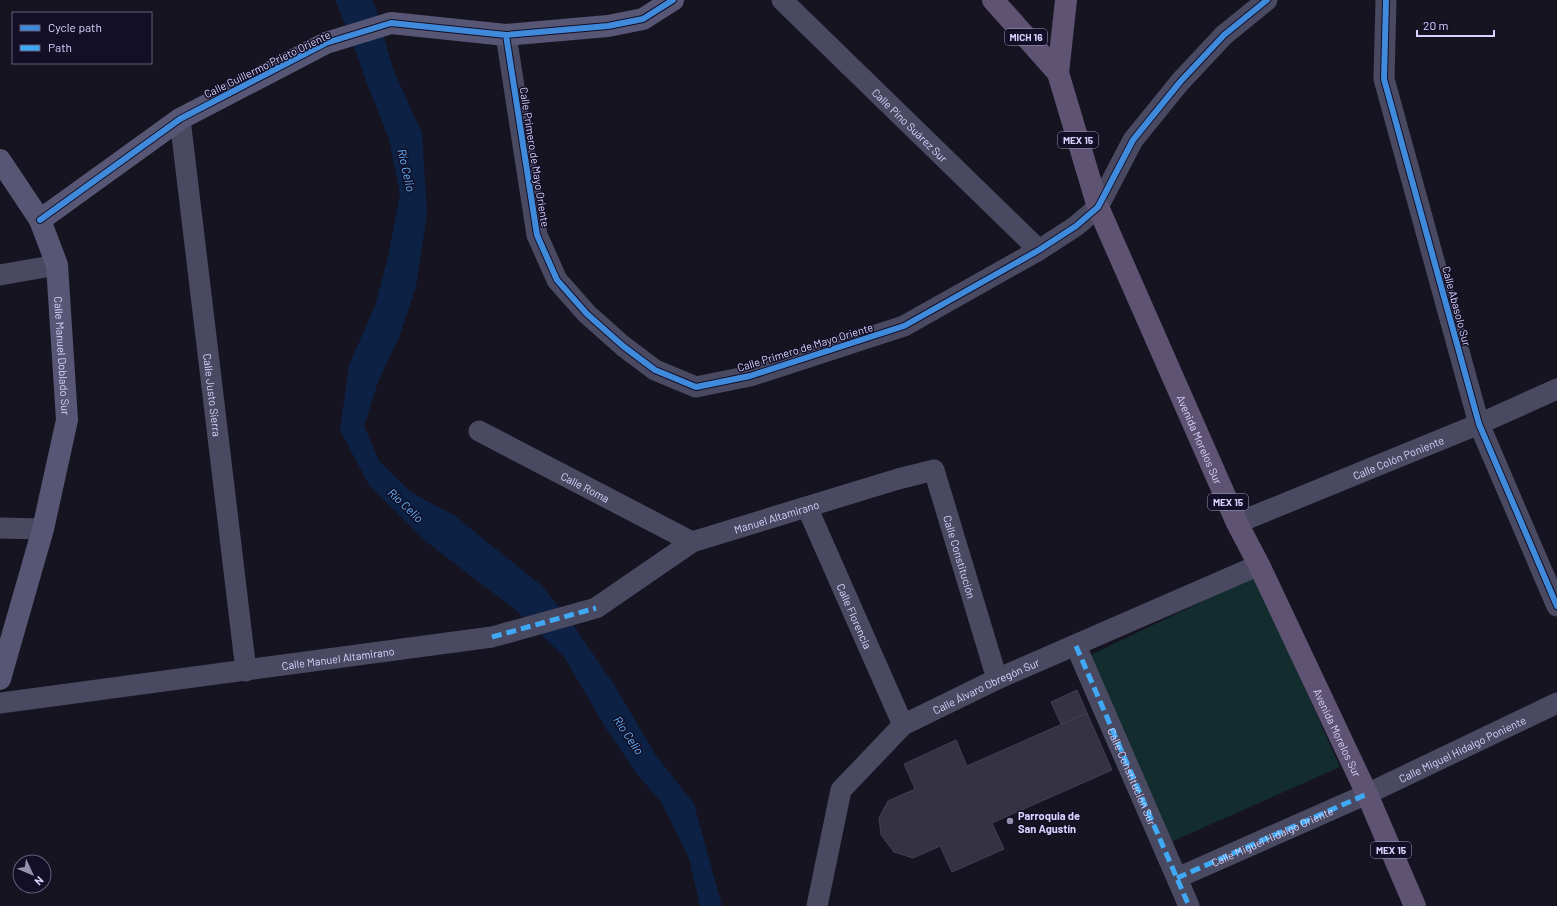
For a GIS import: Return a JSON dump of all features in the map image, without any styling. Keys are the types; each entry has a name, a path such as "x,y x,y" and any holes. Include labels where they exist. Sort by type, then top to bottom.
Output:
{"main road":[{"name":"MICH 16","path":"993,0 1058,73"},
{"name":"MEX 15","path":"1058,73 1066,0"},
{"name":"Avenida Morelos Sur","path":"1058,73 1098,207 1237,523 1259,565 1367,794 1414,906"}],"street":[{"name":"Calle Guillermo Prieto Oriente","path":"40,220 180,119 326,43 391,23 506,36 615,25 644,19 673,0"},
{"name":"Calle Pino Suárez Sur","path":"782,0 1039,250"},
{"path":"1098,207 1133,140 1157,110 1180,82 1224,34 1267,0"},
{"name":"Calle Abasolo Sur","path":"1386,0 1384,79 1480,424 1557,606"},
{"name":"Calle Primero de Mayo Oriente","path":"506,36 536,235 557,280 587,314 623,346 655,370 696,386 750,376 904,326 1039,250 1076,226 1098,207"},
{"name":"Calle Justo Sierra","path":"180,119 246,671"},
{"name":"Calle Manuel Doblado Sur","path":"0,160 40,220 56,265 67,420 43,529 0,678"},
{"path":"0,275 56,265"},
{"name":"Calle Colón Poniente","path":"1237,523 1480,424 1557,389"},
{"name":"Calle Roma","path":"479,431 692,542"},
{"name":"Calle Constitución","path":"898,478 934,470 997,679"},
{"name":"Manuel Altamirano","path":"660,565 692,542 898,478"},
{"name":"Calle Florencia","path":"806,507 903,725"},
{"path":"0,528 43,529"},
{"name":"Calle Manuel Altamirano","path":"0,703 492,637 596,608 660,565"},
{"name":"Calle Álvaro Obregón Sur","path":"817,906 841,790 903,725 997,679 1076,646 1259,565"},
{"name":"Calle Constitución Sur","path":"1076,646 1189,906"},
{"name":"Calle Miguel Hidalgo Poniente","path":"1367,794 1557,703"},
{"name":"Calle Miguel Hidalgo Oriente","path":"1177,878 1367,794"}],"green space":[{"path":"1255,576 1340,767 1162,846 1076,662"}],"water":[{"name":"Río Celio","path":"335,0 372,0 375,5 393,69 422,133 427,214 416,287 399,337 378,382 364,426 379,461 411,492 455,516 541,585 572,623 616,688 655,754 694,804 722,906 700,906 689,858 662,803 637,774 603,724 565,658 518,612 428,543 369,485 340,430 349,365 375,306 388,257 400,194 389,139"}],"building":[{"path":"1077,690 1087,713 1061,724 1051,702"},
{"path":"1087,713 1112,770 992,823 1004,849 952,872 940,846 913,858 894,852 881,835 879,818 888,801 915,789 904,764 956,740 967,766"}],"marked path":[{"path":"492,637 596,608"},
{"path":"1076,646 1189,906"},
{"path":"1177,878 1367,794"}],"cycle path":[{"path":"40,220 180,119 326,43 391,23 506,35 608,26 643,19 673,0"},
{"path":"506,35 537,235 557,280 587,314 623,346 655,370 696,387 750,376 904,326 1039,250 1076,226 1098,207 1133,140 1180,82 1224,35 1267,0"},
{"path":"1386,0 1384,79 1479,424 1557,606"}],"place":[{"name":"Parroquia de San Agustín","path":"1010,821"}]}
